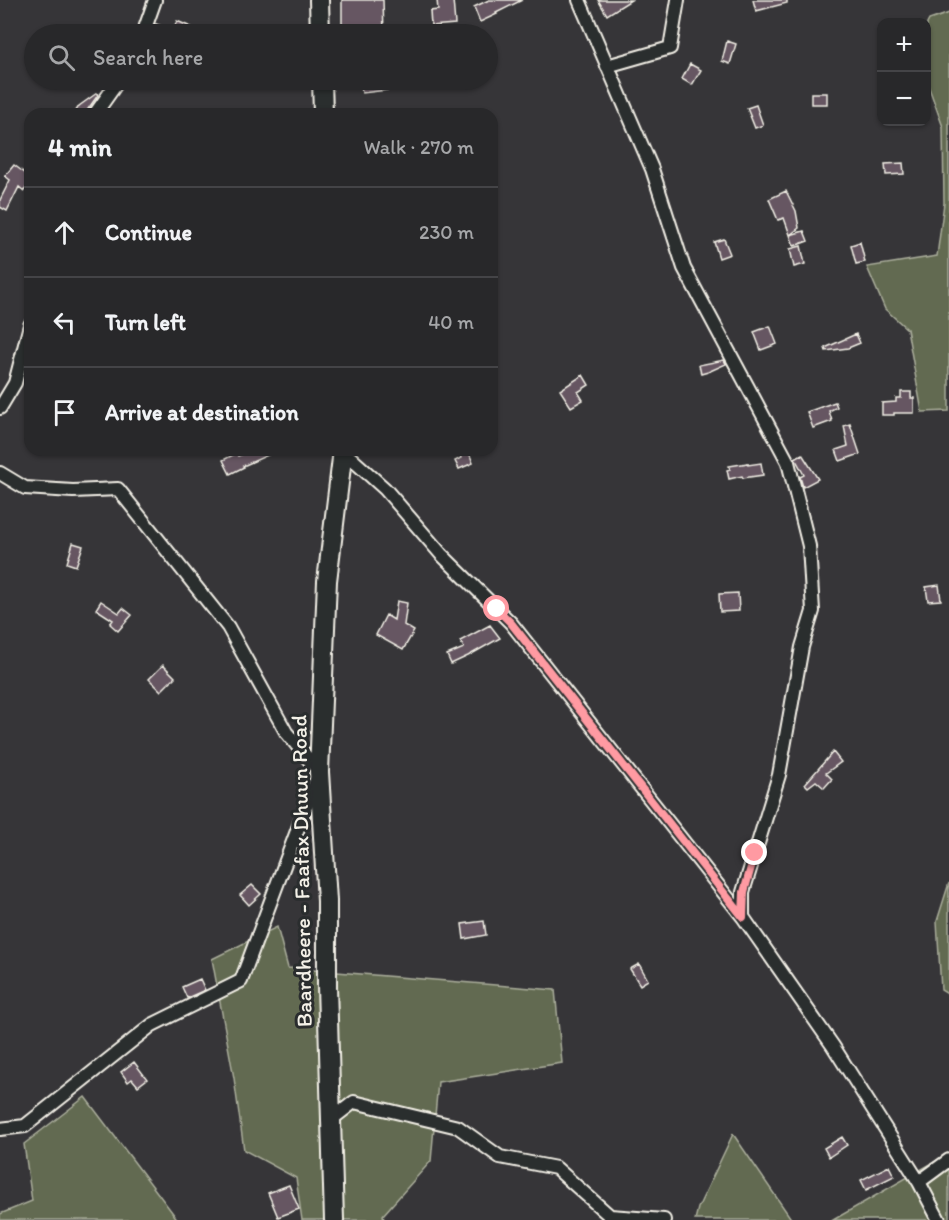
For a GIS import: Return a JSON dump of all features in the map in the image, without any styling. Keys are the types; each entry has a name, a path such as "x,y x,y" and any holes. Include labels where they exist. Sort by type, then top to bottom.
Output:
{"main road":[{"path":"319,0 320,24"},
{"path":"322,90 323,108"},
{"name":"Baardheere - Faafax Dhuun Road","path":"334,1220 327,986 327,901 319,772 327,581 342,456"}],"street":[{"path":"147,24 155,0"},
{"path":"579,0 652,170 684,268 788,462 809,546 813,611 802,647 779,775 744,892 743,917"},
{"path":"607,66 670,48 678,0"},
{"path":"99,108 112,90"},
{"path":"0,408 15,382 24,348"},
{"path":"349,456 385,489 441,554 511,623 743,917 833,1047 919,1182 939,1220"},
{"path":"0,473 25,488 73,491 118,489 228,627 286,732 319,772 241,981 152,1025 25,1126 0,1129"},
{"path":"332,1119 354,1102 458,1127 500,1157 556,1168 610,1216 664,1220"},
{"path":"919,1182 949,1160"}],"green space":[{"path":"949,13 949,411 922,412 907,329 885,309 867,267 937,256 944,203 943,127 931,93 931,19"},
{"path":"949,883 949,995 941,990 937,921"},
{"path":"277,927 288,968 555,990 562,1063 438,1082 431,1161 383,1215 384,1220 302,1220 296,1178 244,1150 234,1078 212,959"},
{"path":"85,1097 178,1220 0,1220 0,1214 32,1201 24,1144"},
{"path":"733,1134 792,1220 695,1220 698,1208"},
{"path":"941,1158 949,1159 949,1220 833,1220"}],"building":[{"path":"342,0 383,0 384,24 342,24"},
{"path":"437,0 453,0 455,24 431,24 430,11 438,10"},
{"path":"489,0 522,0 480,22 474,7"},
{"path":"598,0 631,0 607,15"},
{"path":"753,0 787,0 787,3 756,11"},
{"path":"727,41 736,44 730,64 722,61"},
{"path":"690,64 701,70 692,85 682,79"},
{"path":"362,90 387,90 362,93"},
{"path":"97,93 98,95 89,108 78,108"},
{"path":"811,93 827,93 827,104 811,104"},
{"path":"756,105 763,125 755,128 747,108"},
{"path":"903,163 904,174 886,175 885,164"},
{"path":"14,165 24,172 24,191 19,187 7,211 0,207 0,200 10,180 5,176"},
{"path":"786,191 796,211 799,228 790,235 784,218 778,220 769,199"},
{"path":"804,231 808,241 794,246 790,235"},
{"path":"724,239 730,254 719,258 714,242"},
{"path":"860,242 865,262 856,264 851,245"},
{"path":"801,246 805,264 794,267 790,249"},
{"path":"770,326 777,344 761,350 754,332"},
{"path":"856,334 860,343 848,348 826,351 825,348"},
{"path":"724,360 726,364 701,374 699,365"},
{"path":"583,375 589,385 578,392 583,400 571,407 560,390"},
{"path":"901,392 911,392 911,398 914,398 914,413 882,415 882,403 896,402 896,398 901,398"},
{"path":"835,402 837,407 829,411 832,421 813,428 807,412"},
{"path":"850,424 860,454 840,461 836,450 848,446 844,426"},
{"path":"802,454 818,479 803,487 800,477 804,475 795,458"},
{"path":"231,456 266,456 230,474 223,460"},
{"path":"460,456 470,456 473,463 459,469 455,461 461,458"},
{"path":"748,463 748,465 761,463 763,475 729,479 727,470 730,469 729,466"},
{"path":"73,543 83,546 76,566 67,563"},
{"path":"939,585 941,600 928,601 926,587"},
{"path":"738,593 739,611 720,612 719,594"},
{"path":"101,601 119,613 123,608 132,615 118,631 110,624 113,620 96,609"},
{"path":"397,601 407,603 404,625 414,631 403,650 376,635 386,615 394,620"},
{"path":"490,625 500,638 451,664 447,655 464,648 460,641"},
{"path":"163,665 175,677 161,691 149,679"},
{"path":"833,752 841,762 826,773 832,779 824,788 816,781 808,787 805,784"},
{"path":"252,885 261,894 249,905 240,895"},
{"path":"484,921 486,935 464,939 462,924"},
{"path":"639,964 648,980 640,985 630,969"},
{"path":"200,979 205,990 187,998 182,987"},
{"path":"134,1062 147,1079 138,1086 132,1079 128,1082 121,1072"},
{"path":"842,1137 847,1145 829,1157 824,1148"},
{"path":"889,1166 894,1176 866,1190 861,1180"},
{"path":"289,1185 299,1209 278,1217 268,1193"}],"route":[{"path":"497,609 511,623 743,917 744,892 755,853"}]}
